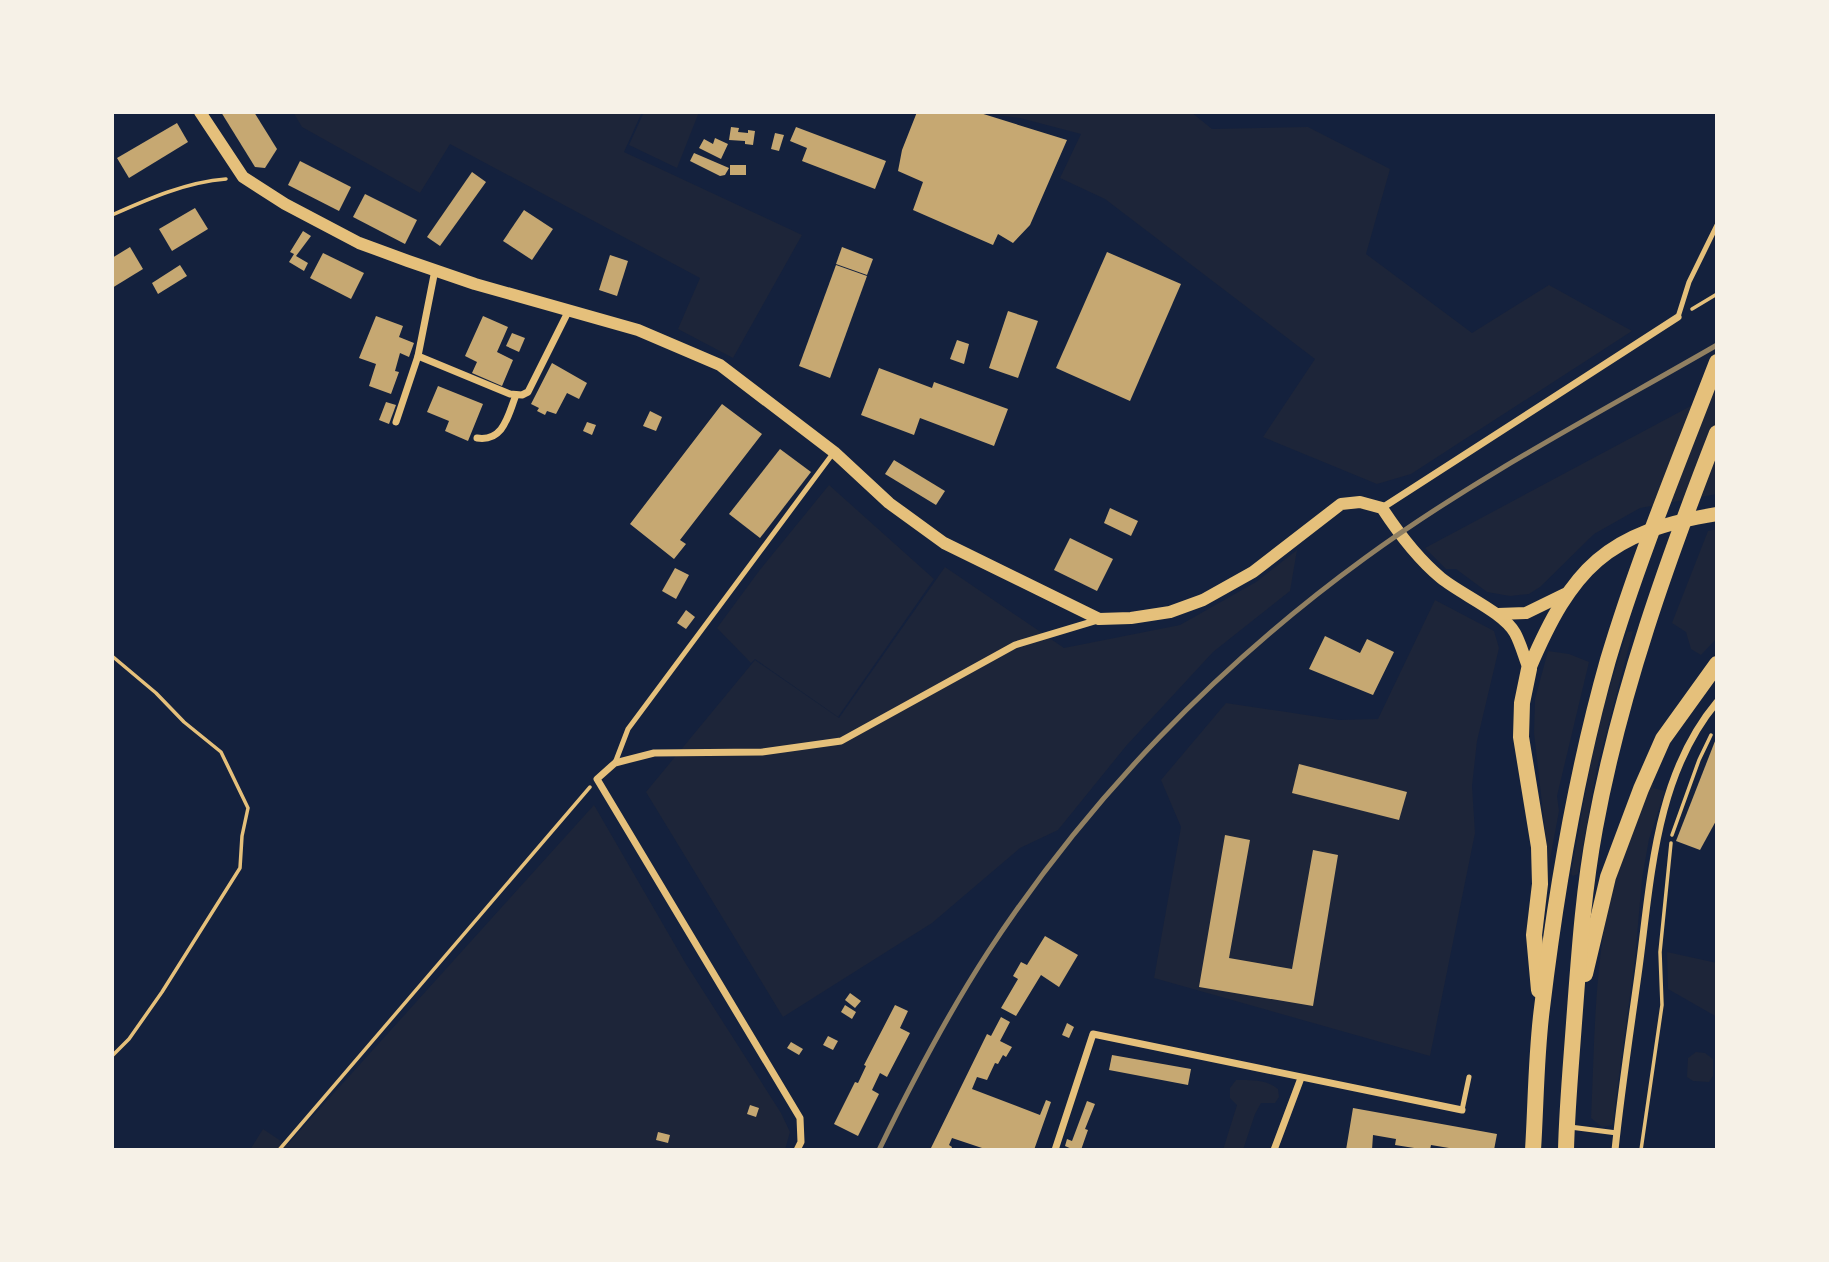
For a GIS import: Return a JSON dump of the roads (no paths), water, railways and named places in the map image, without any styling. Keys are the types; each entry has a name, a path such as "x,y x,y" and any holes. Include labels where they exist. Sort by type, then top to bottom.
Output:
{"main road":[{"path":"1534,1150 1541,1010 1570,820 1593,717 1616,633 1717,362"},
{"path":"1566,1150 1583,911 1595,826 1623,707 1645,630 1717,433"},
{"path":"1541,1010 1534,935 1540,884 1539,847 1521,737 1522,703 1529,668 1566,594 1597,559 1624,541 1663,526 1717,514"},
{"path":"1574,1021 1608,877 1641,789 1663,739 1717,664"}],"street":[{"path":"200,112 243,177 285,204 359,243 435,270 638,330 720,365 834,452 889,503 944,542 1100,619"},
{"path":"396,422 418,356 435,270"},
{"path":"418,356 516,395 527,392 569,310"},
{"path":"1382,508 1678,317"},
{"path":"477,438 490,438 501,432 516,395"},
{"path":"797,1150 801,1142 800,1118 597,779 615,763 654,753 762,752 841,741 1015,645 1100,619 1170,612 1203,600 1254,572 1341,504 1360,502 1382,508 1405,542 1439,576 1456,590 1498,614 1514,631 1529,668"},
{"path":"1498,614 1526,613 1566,594"},
{"path":"1615,1150 1649,884 1665,810 1671,785 1682,761 1706,715 1717,702"},
{"path":"1055,1150 1093,1034 1462,1110"},
{"path":"1275,1150 1301,1078"}],"lane":[{"path":"1678,317 1689,282 1717,225"},
{"path":"615,763 628,729 834,452"},
{"path":"1462,1110 1469,1077"},
{"path":"1566,1127 1617,1133"}],"railway":[{"path":"879,1150 958,1000 1027,896 1112,788 1207,689 1311,599 1407,528 1538,447 1717,345"}]}
